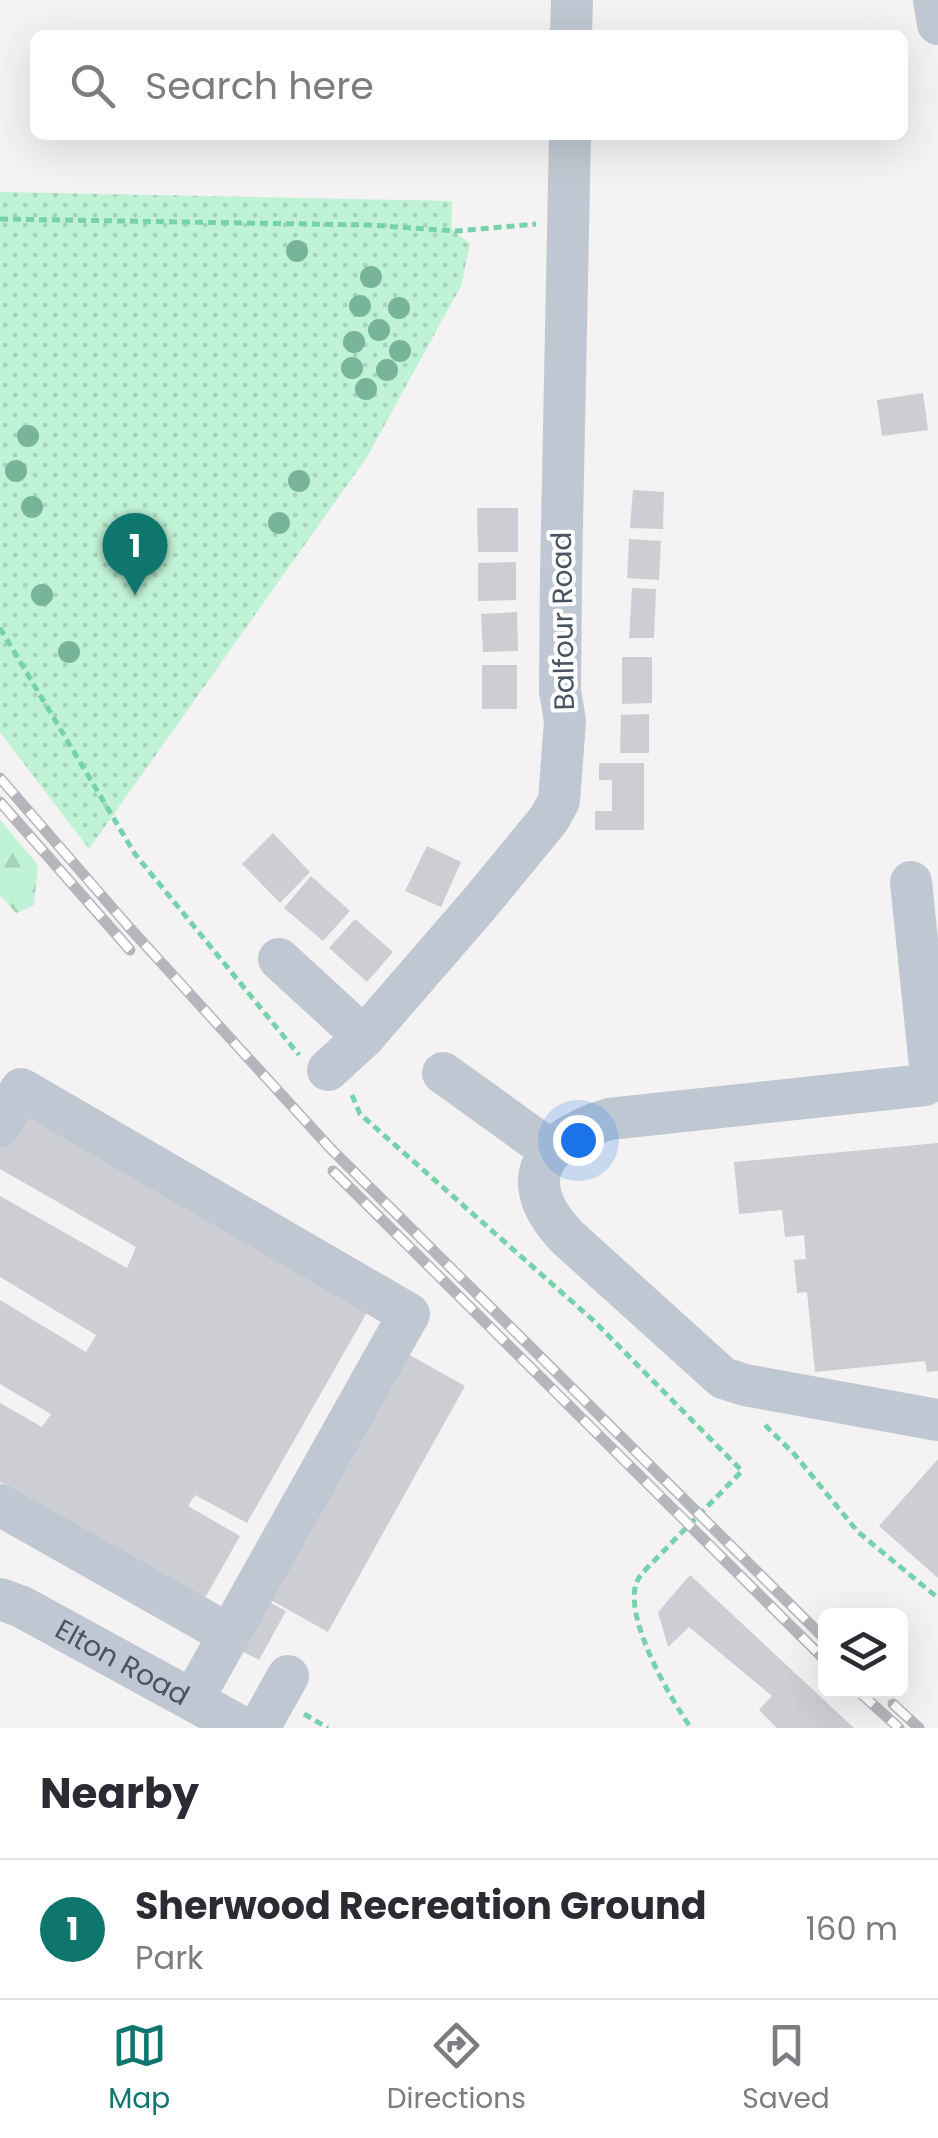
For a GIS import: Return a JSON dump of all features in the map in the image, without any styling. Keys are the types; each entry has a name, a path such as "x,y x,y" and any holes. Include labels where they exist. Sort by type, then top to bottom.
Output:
{"street":[{"path":"572,0 572,30"},
{"path":"934,0 938,24"},
{"name":"Balfour Road","path":"328,1070 364,1036 549,819 559,800 564,721 560,691 561,574 570,140"},
{"path":"911,882 931,1076 925,1085 609,1119 574,1131 550,1150 539,1188 557,1226 714,1372 746,1385 938,1420"},
{"path":"280,959 364,1036"},
{"path":"443,1073 550,1150"},
{"path":"0,1126 21,1089 409,1314 194,1699"},
{"path":"0,1505 228,1634"},
{"name":"Elton Road","path":"0,1599 22,1607 244,1728"},
{"path":"259,1728 288,1676"}],"path":[{"path":"0,218 369,225 456,231 568,220"},
{"path":"600,1314 594,1321 598,1326 742,1471 646,1568 634,1591 637,1620 662,1680 691,1728"},
{"path":"748,1419 766,1425 795,1454 858,1532 938,1598"}],"green space":[{"path":"0,192 452,201 451,228 470,244 461,286 367,457 89,849 0,732"},
{"path":"0,820 38,865 34,905 16,913 0,895"}],"building":[{"path":"923,393 928,430 882,436 877,400"},
{"path":"633,490 664,492 663,529 630,528"},
{"path":"477,508 518,508 518,552 478,552"},
{"path":"629,539 661,541 659,580 627,578"},
{"path":"516,562 516,600 478,601 478,563"},
{"path":"632,588 656,589 654,638 629,638"},
{"path":"517,612 518,651 483,652 481,614"},
{"path":"622,657 652,657 652,703 622,704"},
{"path":"482,665 517,665 517,709 482,709"},
{"path":"649,714 649,753 620,753 621,715"},
{"path":"599,763 644,763 644,830 595,830 595,811 612,811 612,780 599,780"},
{"path":"273,833 310,872 280,903 242,864"},
{"path":"427,846 461,862 441,907 405,891"},
{"path":"311,876 350,911 323,941 284,908"},
{"path":"355,919 393,952 367,982 329,948"},
{"path":"26,1102 374,1300 247,1523 195,1495 188,1506 240,1536 205,1598 0,1482 0,1403 42,1427 51,1414 0,1384 0,1300 86,1352 96,1335 0,1277 0,1196 127,1268 136,1247 0,1169 0,1146"},
{"path":"938,1143 938,1371 927,1372 925,1361 815,1372 807,1292 797,1293 794,1260 806,1259 804,1235 785,1237 782,1210 739,1214 734,1162"},
{"path":"406,1353 465,1386 328,1632 269,1599"},
{"path":"938,1459 938,1578 879,1526"},
{"path":"690,1575 854,1728 777,1728 759,1710 772,1696 689,1627 668,1647 658,1612"},
{"path":"267,1601 286,1611 259,1660 240,1650"}],"railway":[{"path":"0,778 128,926 331,1149 818,1632"},
{"path":"0,802 130,950"},
{"path":"333,1171 818,1653"},
{"path":"866,1698 899,1728"},
{"path":"893,1704 919,1728"}],"place":[{"name":"Sherwood Recreation Ground","path":"135,595"}]}
